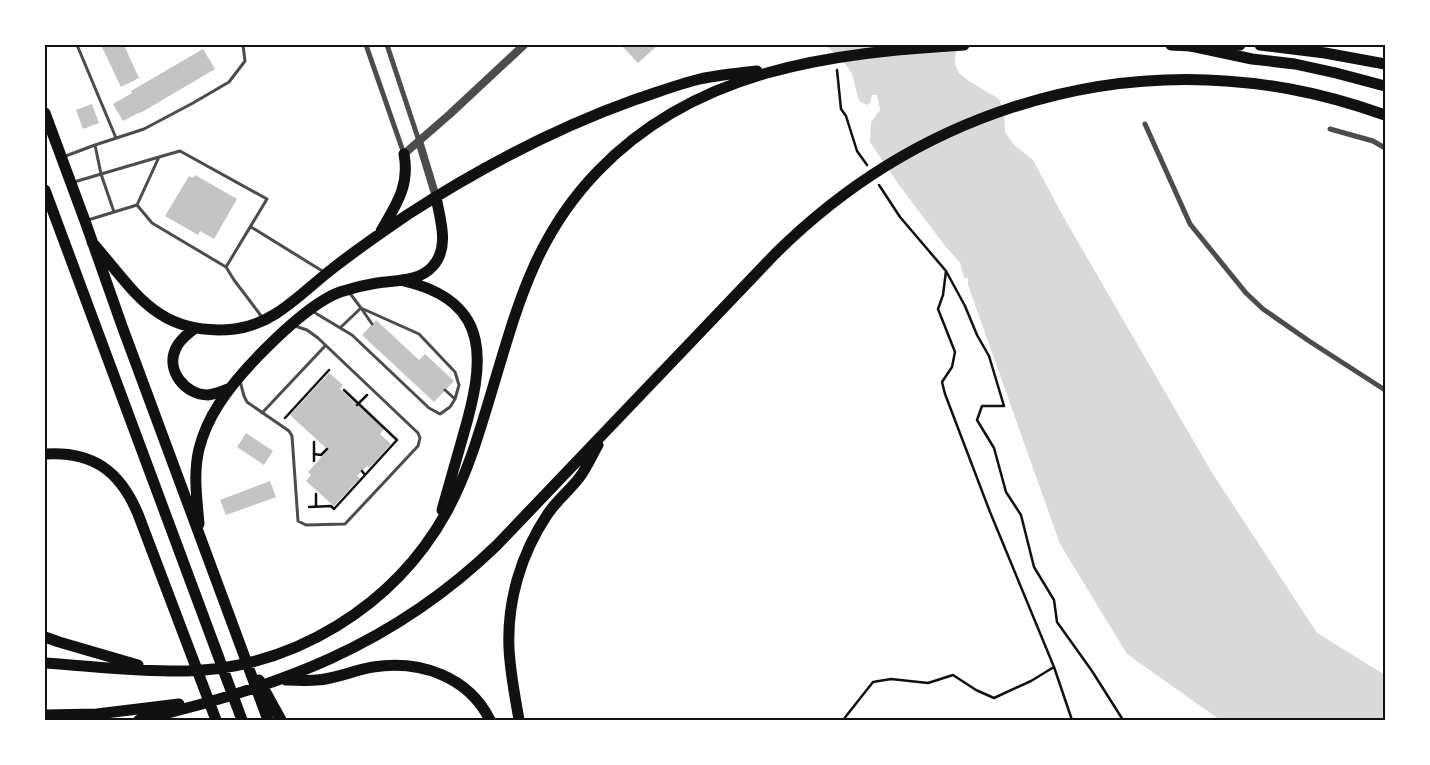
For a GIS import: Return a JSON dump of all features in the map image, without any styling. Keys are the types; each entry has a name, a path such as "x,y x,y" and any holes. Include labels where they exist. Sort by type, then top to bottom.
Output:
{"highway":[{"path":"92,242 148,307 170,320 195,328 234,329 264,321 284,310 327,273 380,234 484,168 574,124 624,104 701,79 858,54 964,45"},
{"path":"1171,45 1240,45"},
{"path":"1260,45 1303,49 1383,64"},
{"path":"1332,45 1383,64"},
{"path":"1191,46 1252,59 1295,64 1385,86"},
{"path":"45,663 188,671 222,668 286,651 317,638 375,599 403,572 437,528 454,499 471,458 518,302 532,266 555,225 575,198 598,171 622,148 669,115 717,91 791,66"},
{"path":"139,720 280,680 312,667 362,644 404,620 442,593 497,545 775,254 831,204 864,179 920,146 984,117 1041,99 1090,89 1176,80 1223,81 1291,89 1344,102 1385,115"},
{"path":"45,113 268,720"},
{"path":"380,234 404,188 407,169 404,154"},
{"path":"45,190 242,720"},
{"path":"200,539 196,475 198,451 210,418 230,388 309,310 326,298 347,290 379,283 404,281 426,273 435,264 440,254 443,234 436,197"},
{"path":"404,281 434,290 457,306 473,331 478,351 478,371 474,396 437,528"},
{"path":"195,328 180,341 174,351 174,367 179,381 187,389 204,394 214,394 230,388"},
{"path":"519,720 509,650 512,604 517,580 529,548 540,527 548,514 581,477 606,430"},
{"path":"45,454 73,455 90,460 114,475 126,488 138,514 216,720"},
{"path":"45,637 157,670"},
{"path":"240,645 281,720"},
{"path":"280,680 318,680 367,668 386,666 425,668 445,675 462,685 476,699 490,720"},
{"path":"45,715 97,714 145,707 206,702"}],"street":[{"path":"366,45 404,154 524,45"},
{"path":"387,45 436,197"},
{"path":"1145,124 1190,224 1246,293 1301,336 1385,390"},
{"path":"1330,129 1373,141 1385,148"}],"lane":[{"path":"77,45 116,138"},
{"path":"62,157 144,129 229,82 245,61 243,45"},
{"path":"95,145 101,174 114,212"},
{"path":"71,183 180,151 267,199 226,267"},
{"path":"85,221 137,205 159,158"},
{"path":"137,205 152,223 226,267 264,321"},
{"path":"251,227 327,273"},
{"path":"347,290 372,324"},
{"path":"341,327 361,308"},
{"path":"309,310 352,335 429,408 440,414 450,407 455,399 459,385 455,372 420,334 361,308"},
{"path":"240,378 247,402 289,431 292,436 298,521 306,525 344,524 418,446 420,441 418,433 318,338 307,330 292,326"},
{"path":"262,413 325,346"},
{"path":"445,390 455,399"}],"path":[{"path":"837,67 841,108 846,116 857,151 868,168"},
{"path":"879,184 900,218 946,271 989,356 1004,406 982,406 977,420 994,448 1006,492 1021,515 1034,567 1054,600 1058,622 1123,720"},
{"path":"946,271 943,296 938,309 955,352 952,367 942,382 945,394 990,512 1054,667 1072,720"},
{"path":"285,418 329,370"},
{"path":"308,507 331,506 334,509 397,440 344,390"},
{"path":"358,404 371,390"},
{"path":"314,442 314,462"},
{"path":"314,454 321,455 327,449"},
{"path":"362,471 365,475"},
{"path":"316,494 316,506"},
{"path":"843,720 873,682 891,679 928,683 953,675 976,690 994,698 1031,681 1054,667"}],"shaded area":[{"path":"826,45 956,45 955,64 959,73 999,99 1004,111 1005,132 1014,145 1033,160 1064,218 1211,471 1317,633 1385,675 1385,720 1220,720 1127,654 1060,544 968,285 968,278 964,278 960,263 899,185 870,142 871,122 880,110 877,95 872,95 870,103 867,105 859,101 852,74 847,66"}],"building":[{"path":"101,45 124,45 139,78 121,87"},
{"path":"621,45 658,45 638,63"},
{"path":"203,49 215,69 142,112 123,121 113,104 132,93 131,91"},
{"path":"92,104 99,123 83,129 76,110"},
{"path":"195,175 237,199 214,239 200,231 198,235 165,216 189,176 193,178"},
{"path":"376,320 419,360 425,354 454,381 434,402 362,335"},
{"path":"329,373 343,385 340,389 384,429 380,434 391,444 369,468 367,466 357,476 360,478 334,506 306,481 311,475 308,472 328,450 290,415"},
{"path":"246,433 273,451 264,465 237,447"},
{"path":"270,481 276,497 226,515 220,500"}]}
